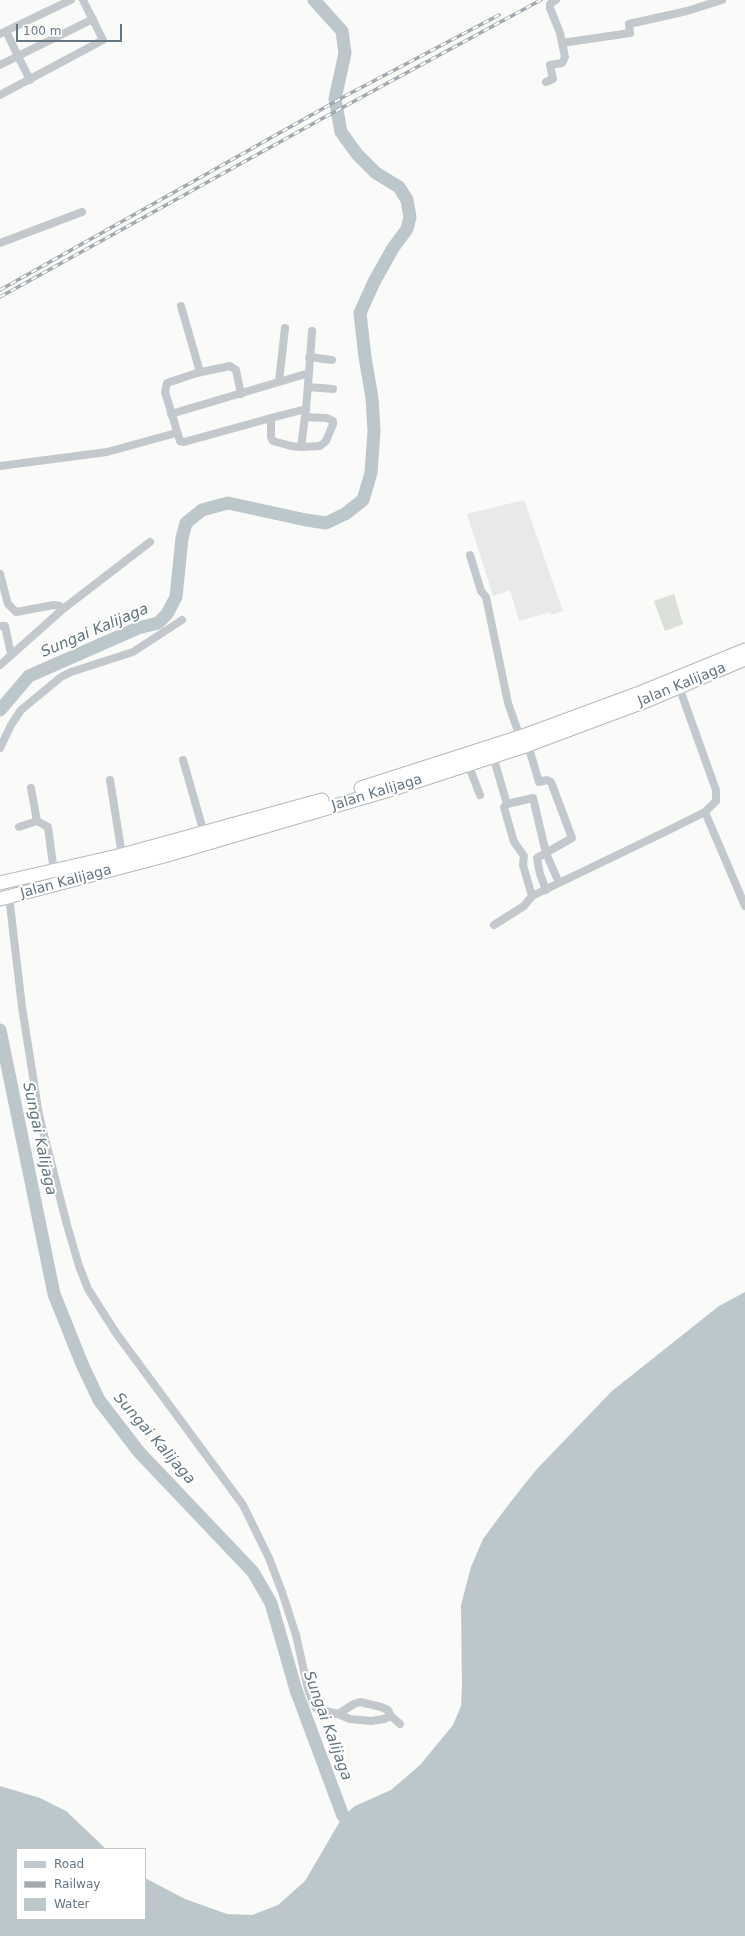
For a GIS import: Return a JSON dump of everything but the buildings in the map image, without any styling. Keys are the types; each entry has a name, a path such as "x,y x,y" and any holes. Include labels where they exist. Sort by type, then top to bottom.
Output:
{"highway":[{"name":"Jalan Kalijaga","path":"5,898 248,832 367,795 396,788 492,756 524,741 745,650"},
{"name":"Jalan Kalijaga","path":"1,881 54,872 122,855 378,784 524,741 679,687 745,659"}],"street":[{"path":"30,80 18,56 3,33 71,0"},
{"path":"0,95 104,40 83,0"},
{"path":"546,82 553,79 550,65 565,61 565,52 550,8 550,4 556,0"},
{"path":"562,43 630,33 630,24 687,11 722,0"},
{"path":"0,65 93,19"},
{"path":"0,243 82,212"},
{"path":"181,306 200,372"},
{"path":"279,382 284,328"},
{"path":"301,447 308,387 312,331"},
{"path":"309,357 332,360"},
{"path":"242,394 236,370 232,366 200,372 166,384 165,390 176,433 180,441 184,442 271,418 305,413 327,418 333,421 333,424 327,439 320,446 301,447 273,441 271,437 271,418"},
{"path":"171,414 242,394 309,372"},
{"path":"308,387 333,389"},
{"path":"0,466 106,452 176,433"},
{"path":"0,665 63,609 101,578 150,542"},
{"path":"470,555 481,591 486,597 508,703 539,782 548,780 551,782 572,838 538,857 536,861 546,890"},
{"path":"0,574 8,604 16,612 54,606 60,606 63,609"},
{"path":"0,748 11,724 21,710 56,680 72,672 133,652 182,620"},
{"path":"0,626 5,626 11,654"},
{"path":"494,925 524,906 532,896 616,857 705,812 716,802 716,790 679,687"},
{"path":"492,756 507,804"},
{"path":"183,760 204,833"},
{"path":"468,764 480,795"},
{"path":"110,780 122,855"},
{"path":"31,788 37,821"},
{"path":"532,896 523,865 524,856 512,837 504,809 504,806 507,804 533,798 546,853 558,883"},
{"path":"705,812 745,906"},
{"path":"19,827 37,821 48,827 54,872"},
{"path":"5,898 39,1115 51,1169 78,1266 88,1290 106,1318 243,1505 269,1558 282,1592 296,1635 308,1689 314,1704 317,1708 350,1719 371,1721 384,1719 391,1716"},
{"path":"338,1714 360,1702 388,1710 391,1716 400,1724"}],"shaded area":[{"path":"524,500 563,611 551,615 550,612 519,621 510,590 493,596 467,514"},
{"path":"674,594 683,624 665,631 654,601"}],"water":[{"path":"745,1292 745,1936 0,1936 0,1786 40,1798 66,1811 105,1848 16,1848 16,1920 146,1920 146,1879 185,1899 227,1914 252,1915 278,1905 305,1881 343,1816 355,1806 391,1790 420,1765 453,1725 461,1706 461,1605 471,1567 483,1539 536,1470 612,1391 719,1306"}],"waterway":[{"name":"Sungai Kalijaga","path":"0,710 29,676 138,628 158,623 167,614 176,597 182,538 186,523 202,510 228,503 326,523 345,514 363,500 371,473 374,431 372,398 360,313 374,282 393,248 407,229 410,217 407,200 399,187 376,173 357,154 341,132 335,99 345,53 342,31 314,0"},
{"name":"Sungai Kalijaga","path":"0,1030 54,1294 82,1364 99,1400 139,1452 253,1572 271,1603 296,1690 343,1816"}],"railway":[{"path":"0,297 325,117 541,0"},
{"path":"0,290 347,95 499,15"}]}
